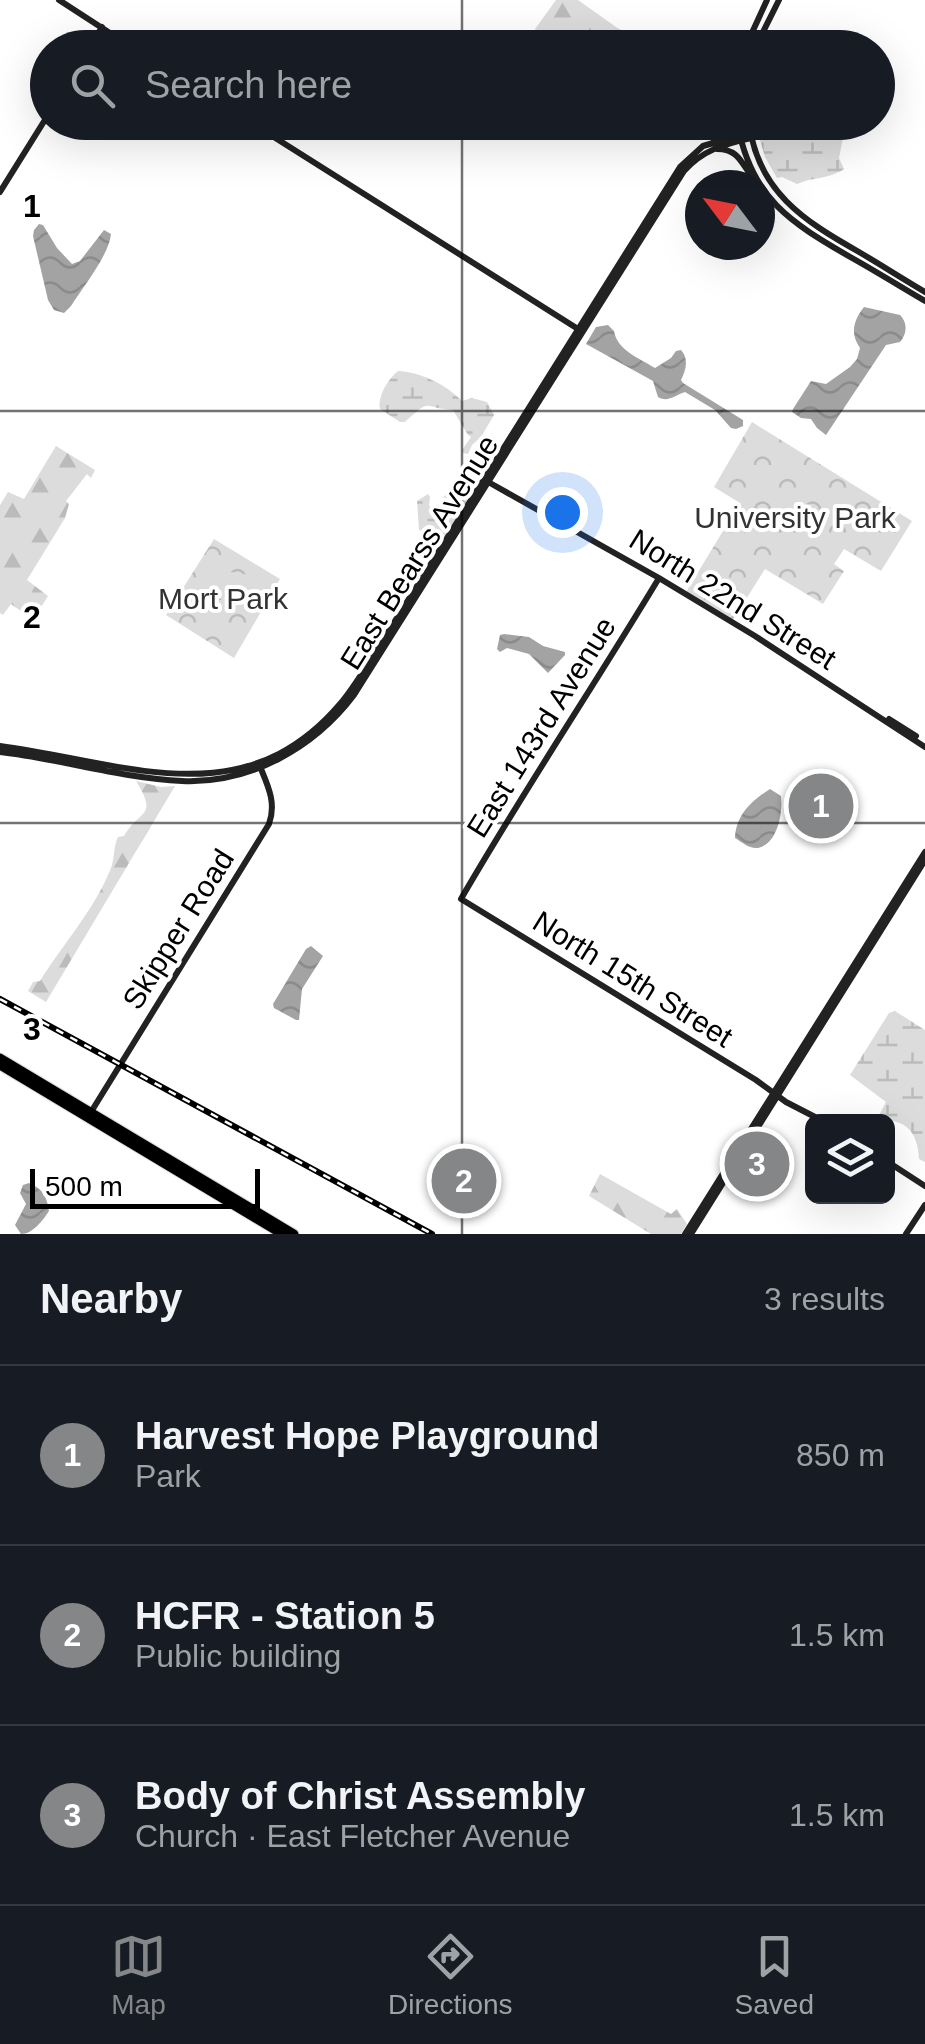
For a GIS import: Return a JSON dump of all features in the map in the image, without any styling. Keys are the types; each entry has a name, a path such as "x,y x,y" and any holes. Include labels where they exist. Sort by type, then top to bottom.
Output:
{"main road":[{"path":"58,0 105,30"},
{"path":"753,30 767,0"},
{"path":"763,30 780,0"},
{"path":"0,192 32,140"},
{"path":"279,140 581,331"},
{"path":"711,146 717,140"},
{"name":"East Bearss Avenue","path":"0,749 159,774 217,774 259,765 335,714 352,694 488,481 680,167 695,152 730,140"},
{"path":"741,140 751,170"},
{"path":"753,140 772,184 796,212 816,228 925,292"},
{"path":"711,146 736,154 748,170"},
{"path":"775,205 800,226 925,301"},
{"name":"North 22nd Street","path":"488,481 784,653 925,744"},
{"name":"East 143rd Avenue","path":"461,899 659,578"},
{"name":"North 22nd Street","path":"870,710 925,744"},
{"path":"889,724 900,726"},
{"name":"Skipper Road","path":"88,1116 269,824 273,799 259,765"},
{"path":"849,978 925,852"},
{"path":"689,1234 925,860"},
{"name":"North 15th Street","path":"461,899 807,1114"},
{"path":"0,1062 282,1234"},
{"path":"689,1234 702,1207 778,1094"},
{"path":"88,1116 294,1234"},
{"path":"895,1167 925,1186"},
{"path":"906,1234 925,1205"}],"green space":[{"path":"556,0 578,0 621,30 537,30"},
{"path":"760,140 843,140 839,158 844,169 832,175 797,184 777,178"},
{"path":"398,371 433,380 462,401 472,398 487,402 494,415 468,454 462,450 471,437 453,410 427,406 400,422 380,409 384,388"},
{"name":"University Park","path":"752,422 912,521 881,571 844,549 834,564 844,571 823,604 765,569 733,620 686,592 740,503 714,487"},
{"path":"56,446 95,470 91,478 87,474 66,501 69,504 65,518 27,580 48,596 33,620 11,604 3,615 0,505 8,492 24,499"},
{"path":"471,472 479,482 444,537 419,530 417,501 428,494 429,506 436,510 450,489"},
{"name":"Mort Park","path":"214,539 280,579 234,658 166,615"},
{"path":"213,569 261,577 256,602 208,594"},
{"path":"136,781 175,786 46,1002 28,991 33,982 40,981 96,898 111,868 118,837 124,836 144,812 146,801"},
{"path":"895,1011 925,1030 925,1162 919,1159 909,1129 895,1122 895,1114 880,1114 886,1102 850,1075 889,1013"},
{"path":"600,1174 671,1214 677,1209 687,1224 681,1234 651,1234 589,1196"}],"water":[{"path":"39,224 72,264 80,261 104,230 111,234 101,261 64,313 54,310 48,300 33,236"},
{"path":"864,307 900,315 905,332 900,342 886,345 826,435 811,419 792,412 811,381 826,384 857,359 860,348 854,328"},
{"path":"608,325 624,348 655,368 681,350 686,361 683,383 743,420 743,426 731,428 715,410 685,392 668,399 658,397 653,381 586,344 596,327"},
{"path":"500,635 529,637 565,655 548,673 529,654 507,648 500,652"},
{"path":"770,789 781,796 778,826 765,845 752,847 735,838 738,822 751,804"},
{"path":"311,946 323,956 302,989 296,1020 273,1004"},
{"path":"29,1183 44,1194 49,1211 34,1229 21,1234 15,1225 26,1204 20,1193 23,1185"}],"railway":[{"path":"0,999 432,1234"}],"place":[{"name":"Harvest Hope Playground","path":"821,806"},
{"name":"Body of Christ Assembly","path":"757,1164"},
{"name":"HCFR - Station 5","path":"464,1181"}]}
